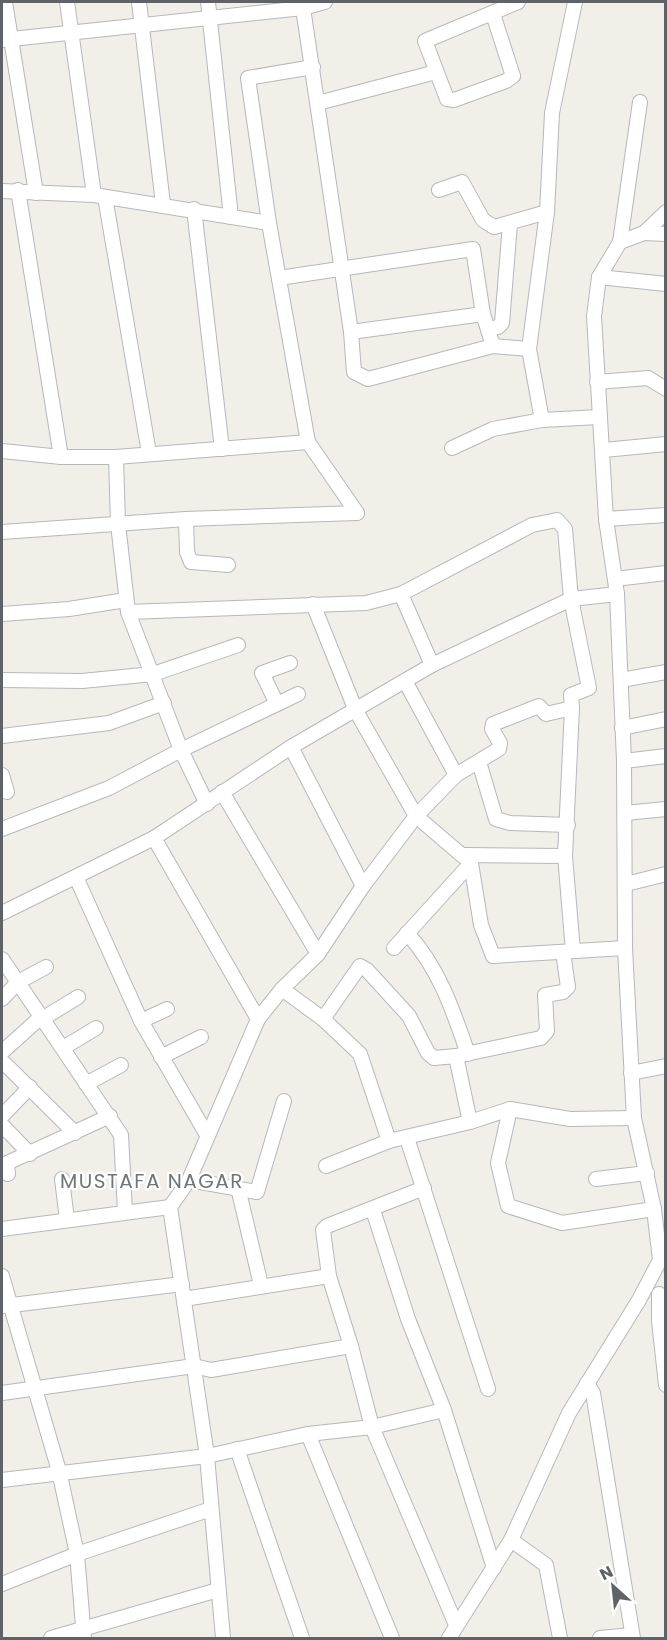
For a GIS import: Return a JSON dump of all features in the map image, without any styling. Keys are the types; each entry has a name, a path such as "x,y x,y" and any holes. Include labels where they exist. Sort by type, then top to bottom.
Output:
{"street":[{"path":"5,2 6,39 36,193"},
{"path":"67,2 70,33 99,196 149,453"},
{"path":"139,2 163,204"},
{"path":"208,2 231,217"},
{"path":"6,39 210,17 277,6 303,8 325,2"},
{"path":"493,14 513,69 512,78 449,100 425,41 518,2"},
{"path":"542,420 529,349 547,212 552,113 575,2"},
{"path":"303,8 351,332 354,372 368,379 493,346 529,349"},
{"path":"2,532 186,519 357,513 308,442 269,223 248,78 313,68"},
{"path":"318,103 436,72"},
{"path":"449,1638 511,1540 569,1413 639,1300 660,1260 654,1209 634,1118 625,948 624,761 617,594 606,519 594,316 599,277 620,242 640,102"},
{"path":"439,190 462,182 483,220 494,228 547,212"},
{"path":"2,191 18,190 99,196 163,204 269,223"},
{"path":"18,190 61,457"},
{"path":"194,209 222,449"},
{"path":"620,242 644,233 666,212"},
{"path":"488,329 498,327 502,323 510,225"},
{"path":"644,233 666,234"},
{"path":"279,278 473,249 483,314 493,346"},
{"path":"599,277 666,284"},
{"path":"351,332 483,314"},
{"path":"597,382 648,378 666,389"},
{"path":"452,448 493,429 542,420 599,417"},
{"path":"2,451 61,457 116,457 308,442"},
{"path":"603,450 666,444"},
{"path":"116,457 118,524 127,606 181,750 207,804"},
{"path":"606,519 666,515"},
{"path":"186,519 187,552 191,562 228,565"},
{"path":"2,614 127,606 366,603 401,594 532,525 554,519 565,529 572,599 589,688 573,692 571,695 573,708 565,856 568,987 563,992 545,996 546,1035 462,1055 434,1058 428,1053 409,1016 362,967 356,969 323,1019"},
{"path":"615,579 666,573"},
{"path":"401,594 432,664"},
{"path":"2,911 153,838 291,747 356,711 432,664 572,599 617,594"},
{"path":"313,604 356,711 416,816 468,859 480,925 493,956 625,948"},
{"path":"2,680 82,681 153,674 238,645"},
{"path":"277,704 262,674 290,663"},
{"path":"621,680 666,672"},
{"path":"405,681 456,775"},
{"path":"2,829 109,788 181,750 298,694"},
{"path":"2,736 109,723 164,703"},
{"path":"223,1638 207,1456 170,1207 189,1180 258,1019 282,989 318,954 363,886 416,816 456,775 479,762 500,746 492,729 493,724 539,706 546,714 573,708"},
{"path":"622,728 666,719"},
{"path":"291,747 363,886"},
{"path":"624,761 666,756"},
{"path":"479,762 488,802 496,819 510,823 568,825"},
{"path":"2,775 7,792"},
{"path":"222,792 318,954"},
{"path":"625,813 666,809"},
{"path":"153,838 258,1019"},
{"path":"394,948 468,859 565,856"},
{"path":"626,884 666,874"},
{"path":"76,877 141,1021 207,1135"},
{"path":"407,933 432,964 449,998 462,1055 470,1122"},
{"path":"2,959 110,1116 122,1142 125,1212"},
{"path":"2,999 18,982 46,967"},
{"path":"282,989 323,1019 360,1054 389,1141"},
{"path":"2,1052 42,1018 78,998"},
{"path":"141,1021 167,1009"},
{"path":"63,1048 96,1028"},
{"path":"161,1057 201,1037"},
{"path":"2,1061 75,1133"},
{"path":"86,1084 120,1065"},
{"path":"631,1073 666,1066"},
{"path":"2,1116 30,1087"},
{"path":"189,1180 257,1192 284,1101"},
{"path":"326,1166 389,1141 470,1122 510,1109 570,1119 634,1118"},
{"path":"510,1109 498,1163 508,1206 562,1224 654,1209"},
{"path":"8,1174 7,1163 110,1116"},
{"path":"2,1125 30,1154"},
{"path":"407,1138 488,1389"},
{"path":"597,1179 646,1173"},
{"path":"62,1179 67,1220"},
{"path":"238,1188 261,1285"},
{"path":"424,1188 373,1210 327,1226 323,1230 329,1276 351,1346 372,1427 456,1625"},
{"path":"2,1229 170,1207"},
{"path":"373,1210 408,1319 444,1410 494,1568"},
{"path":"2,1276 6,1306 58,1471 77,1554 84,1633"},
{"path":"184,1299 329,1276"},
{"path":"6,1306 182,1284"},
{"path":"639,1300 662,1293 659,1322 665,1382"},
{"path":"2,1393 194,1366 211,1370 351,1346"},
{"path":"587,1383 593,1393 633,1637 600,1638"},
{"path":"2,1480 58,1471 207,1456 308,1434 372,1427 444,1410"},
{"path":"308,1434 392,1638"},
{"path":"237,1449 302,1638"},
{"path":"2,1584 77,1554 211,1509"},
{"path":"511,1540 546,1565 560,1638"},
{"path":"51,1638 84,1633 218,1590"}],"district":[{"name":"MUSTAFA NAGAR","path":"152,1181"}]}
